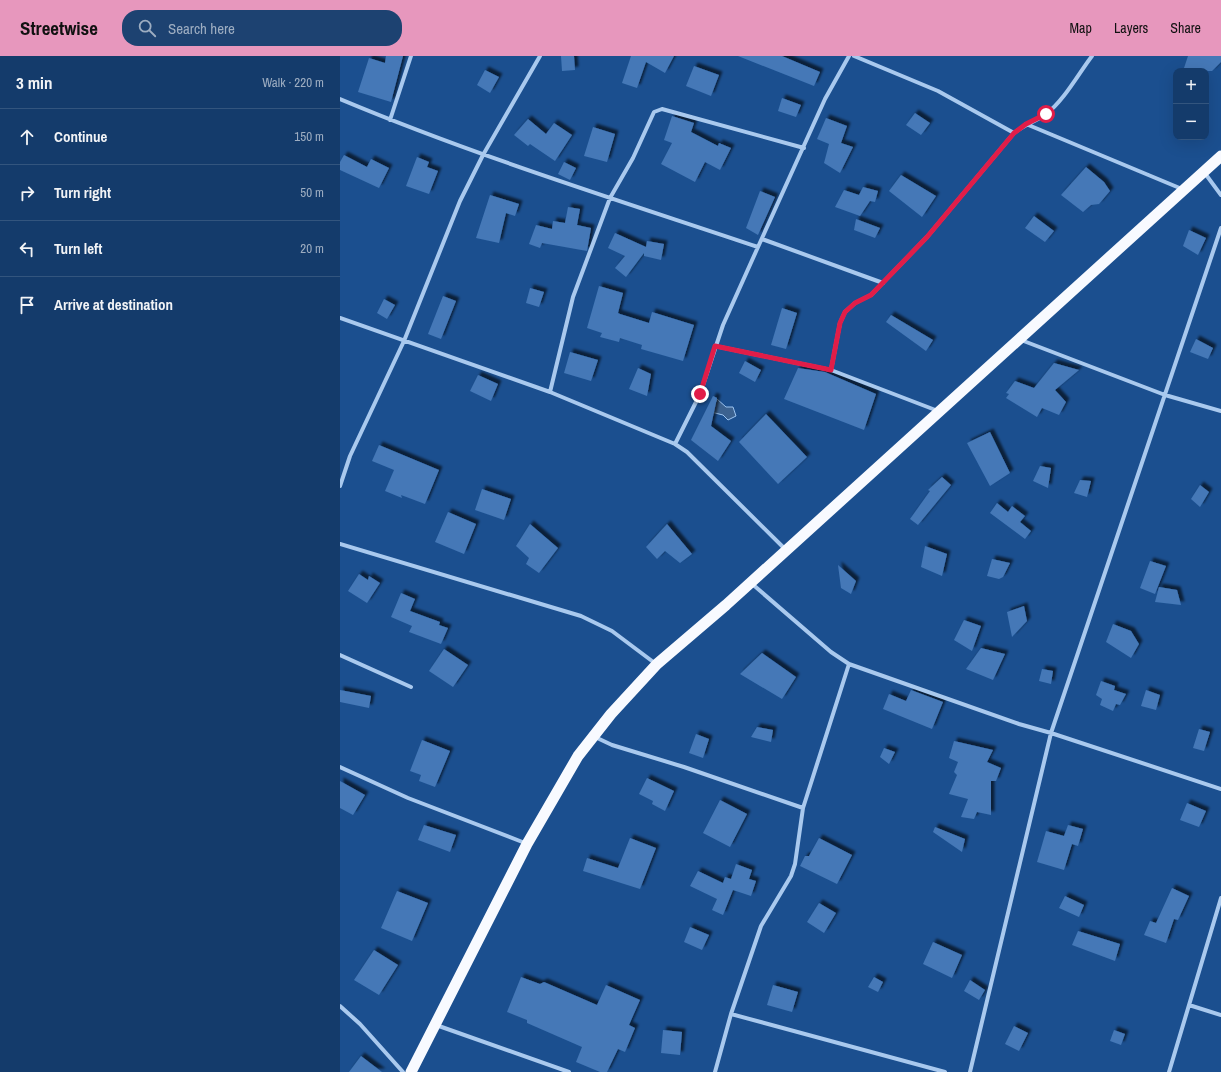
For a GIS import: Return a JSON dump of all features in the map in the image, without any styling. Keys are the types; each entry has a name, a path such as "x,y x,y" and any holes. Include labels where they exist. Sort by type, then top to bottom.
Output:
{"highway":[{"path":"412,1072 528,844 562,781 593,736 657,664 856,488 1221,156"}],"street":[{"path":"390,120 411,56"},
{"path":"340,486 350,456 404,341 460,201 483,155 540,56"},
{"path":"675,444 705,380 715,346 762,239 825,99 849,56"},
{"path":"854,56 938,92 1014,133"},
{"path":"831,370 840,323 845,312 855,303 871,295 927,237 1014,133 1026,124 1046,114 1057,103 1092,56"},
{"path":"340,99 390,120 483,155 758,248"},
{"path":"550,392 573,297 610,198 633,158 649,119 654,112 662,109 804,148"},
{"path":"1026,124 1184,190"},
{"path":"1204,172 1221,195"},
{"path":"970,1072 1051,732 1221,228"},
{"path":"762,239 883,283"},
{"path":"340,318 550,392 675,444 687,452 786,550"},
{"path":"1019,339 1165,395 1221,411"},
{"path":"715,346 831,370 938,412"},
{"path":"340,544 581,616 612,630 657,664"},
{"path":"750,583 831,652 849,664 1019,724 1051,732 1221,789"},
{"path":"340,655 411,687"},
{"path":"715,1072 731,1014 761,926 791,876 795,864 803,808 849,664"},
{"path":"593,736 612,745 684,766 803,808"},
{"path":"340,767 408,798 528,844"},
{"path":"1169,1072 1221,898"},
{"path":"1189,1005 1221,1015"},
{"path":"340,1006 360,1024 403,1072"},
{"path":"731,1014 945,1072"},
{"path":"436,1025 569,1072"}],"water":[{"path":"717,399 726,407 733,407 736,416 728,420 723,415 711,412"}],"building":[{"path":"386,56 403,56 391,102 358,92 369,58 385,63"},
{"path":"561,56 574,56 575,70 562,71"},
{"path":"631,56 674,56 665,73 646,62 637,88 622,83"},
{"path":"738,56 782,56 820,72 814,86"},
{"path":"1188,56 1221,56 1221,62 1212,71 1209,71 1209,68 1184,68"},
{"path":"694,66 719,75 711,96 686,86"},
{"path":"485,70 499,77 490,93 477,85"},
{"path":"782,98 801,105 796,117 778,111"},
{"path":"915,113 930,123 921,135 906,125"},
{"path":"672,116 694,123 691,132 718,146 719,143 731,148 720,170 705,162 695,182 661,164 672,143 664,140"},
{"path":"826,118 847,126 841,143 853,147 840,173 824,163 829,144 817,139"},
{"path":"528,119 546,134 554,123 572,135 555,161 530,144 528,146 514,135"},
{"path":"593,127 615,134 607,162 584,156"},
{"path":"344,155 367,167 371,159 389,168 379,188 340,170 340,162"},
{"path":"417,157 429,162 427,167 438,171 429,194 406,186"},
{"path":"564,162 576,168 570,180 558,174"},
{"path":"1086,167 1104,182 1110,191 1099,204 1091,205 1083,212 1061,195"},
{"path":"901,175 936,196 922,217 889,191"},
{"path":"863,187 878,191 875,202 870,201 860,216 835,207 844,190 859,195"},
{"path":"760,191 775,197 758,235 746,228"},
{"path":"490,195 519,204 515,216 506,213 499,243 476,238"},
{"path":"568,207 580,209 577,225 591,228 587,251 542,243 540,248 529,244 536,225 552,229 553,221 565,223"},
{"path":"1034,216 1054,231 1045,242 1025,228"},
{"path":"856,219 880,228 875,238 854,230"},
{"path":"1189,230 1206,238 1198,255 1183,246"},
{"path":"615,233 646,247 647,241 664,244 661,260 644,256 644,253 626,277 615,268 625,256 608,248"},
{"path":"599,286 623,293 618,313 620,314 649,323 652,312 694,325 683,361 641,349 642,345 620,338 619,342 600,337 602,333 587,328"},
{"path":"530,288 544,292 539,307 526,303"},
{"path":"443,296 456,301 441,339 428,334"},
{"path":"384,299 395,305 387,319 377,313"},
{"path":"782,308 797,313 786,349 771,345"},
{"path":"891,315 933,340 926,351 886,322"},
{"path":"1196,339 1213,348 1208,359 1190,352"},
{"path":"570,352 598,360 591,381 564,373"},
{"path":"745,361 761,370 755,382 739,373"},
{"path":"1054,363 1079,370 1055,390 1066,402 1059,415 1042,408 1037,417 1006,398 1009,394 1006,393 1015,381 1034,388"},
{"path":"638,368 651,374 647,396 629,389"},
{"path":"798,368 825,372 876,394 864,430 784,399"},
{"path":"478,375 498,384 491,401 470,391"},
{"path":"713,396 717,398 711,426 731,441 718,461 691,440"},
{"path":"766,414 807,457 778,484 739,442"},
{"path":"990,432 1010,473 990,486 967,443"},
{"path":"379,445 439,470 425,504 401,495 402,498 385,491 394,470 372,461"},
{"path":"1040,466 1051,468 1048,488 1033,481"},
{"path":"942,477 951,485 918,525 910,519 930,491 928,490"},
{"path":"1080,480 1091,481 1087,497 1074,493"},
{"path":"1200,485 1209,492 1200,507 1191,499"},
{"path":"482,489 511,499 504,520 475,510"},
{"path":"997,503 1008,512 1012,506 1025,516 1020,522 1031,531 1025,539 990,513"},
{"path":"448,512 476,524 464,554 435,542"},
{"path":"530,524 558,548 539,573 526,564 529,558 516,546"},
{"path":"667,524 692,554 680,563 665,551 657,559 646,547"},
{"path":"925,546 947,554 942,576 921,567"},
{"path":"992,559 1010,563 1003,577 999,579 987,576"},
{"path":"1150,561 1166,566 1155,594 1140,588"},
{"path":"838,565 856,581 851,594 841,588"},
{"path":"359,574 368,580 369,576 380,583 367,603 348,591"},
{"path":"1159,587 1177,590 1181,605 1155,602"},
{"path":"401,593 415,599 410,611 440,622 439,625 448,628 441,644 409,632 412,626 391,617"},
{"path":"1024,606 1027,621 1012,637 1007,612"},
{"path":"964,620 981,626 972,651 954,640"},
{"path":"1113,624 1131,631 1139,644 1131,658 1106,642"},
{"path":"981,648 1005,654 993,680 966,669"},
{"path":"444,649 468,665 453,687 429,671"},
{"path":"762,653 796,677 782,699 740,674"},
{"path":"1042,669 1053,671 1051,684 1039,681"},
{"path":"1101,681 1115,686 1114,690 1126,694 1120,705 1116,704 1113,711 1100,705 1102,699 1096,695"},
{"path":"340,690 371,696 369,708 340,702"},
{"path":"911,690 943,702 932,729 883,709 889,694 906,701"},
{"path":"1146,690 1160,695 1156,710 1141,706"},
{"path":"757,727 773,730 771,742 751,737"},
{"path":"1199,729 1210,732 1204,751 1193,748"},
{"path":"696,734 709,739 703,758 689,753"},
{"path":"422,740 450,751 435,787 419,781 421,775 410,771"},
{"path":"954,741 993,750 987,762 1001,768 996,781 991,781 991,815 977,812 974,819 961,817 968,799 949,794 957,775 954,772 958,762 949,758"},
{"path":"884,748 895,752 889,764 880,757"},
{"path":"647,778 674,791 665,811 652,804 653,801 639,794"},
{"path":"340,781 365,795 353,815 340,808"},
{"path":"720,800 747,814 730,847 703,833"},
{"path":"1187,803 1206,811 1199,827 1180,820"},
{"path":"424,825 456,835 450,852 418,840"},
{"path":"1068,825 1083,829 1078,846 1072,844 1064,870 1037,862 1046,831 1064,836"},
{"path":"935,827 965,839 962,852 933,832"},
{"path":"630,838 656,848 640,889 583,871 587,858 618,868"},
{"path":"819,838 852,855 837,884 800,866 805,856 809,856"},
{"path":"736,864 752,870 749,879 756,881 751,896 733,890 723,915 712,910 717,899 690,886 698,871 723,883 725,877 731,879"},
{"path":"1172,888 1189,896 1178,920 1174,919 1166,943 1144,935 1150,921 1156,923"},
{"path":"397,891 428,903 412,941 381,928"},
{"path":"1065,896 1084,905 1079,917 1059,908"},
{"path":"819,903 836,913 824,933 807,922"},
{"path":"690,927 709,935 702,950 684,942"},
{"path":"1078,931 1120,944 1115,961 1072,945"},
{"path":"933,942 962,955 952,978 923,964"},
{"path":"374,950 398,965 379,995 354,980"},
{"path":"521,977 540,984 544,982 597,1005 606,985 640,1000 629,1025 635,1028 625,1052 618,1049 607,1072 600,1072 576,1062 582,1047 527,1023 527,1020 507,1012"},
{"path":"874,977 883,982 878,992 868,987"},
{"path":"970,980 985,990 979,1000 964,991"},
{"path":"773,985 798,992 792,1012 767,1005"},
{"path":"1014,1026 1028,1033 1019,1051 1005,1044"},
{"path":"663,1030 682,1032 680,1055 661,1053"},
{"path":"1114,1030 1125,1034 1121,1045 1110,1041"},
{"path":"361,1056 382,1072 349,1072"}],"route":[{"path":"700,394 715,346 831,370 840,323 845,312 855,303 871,295 927,237 1014,133 1026,124 1046,114"}]}
